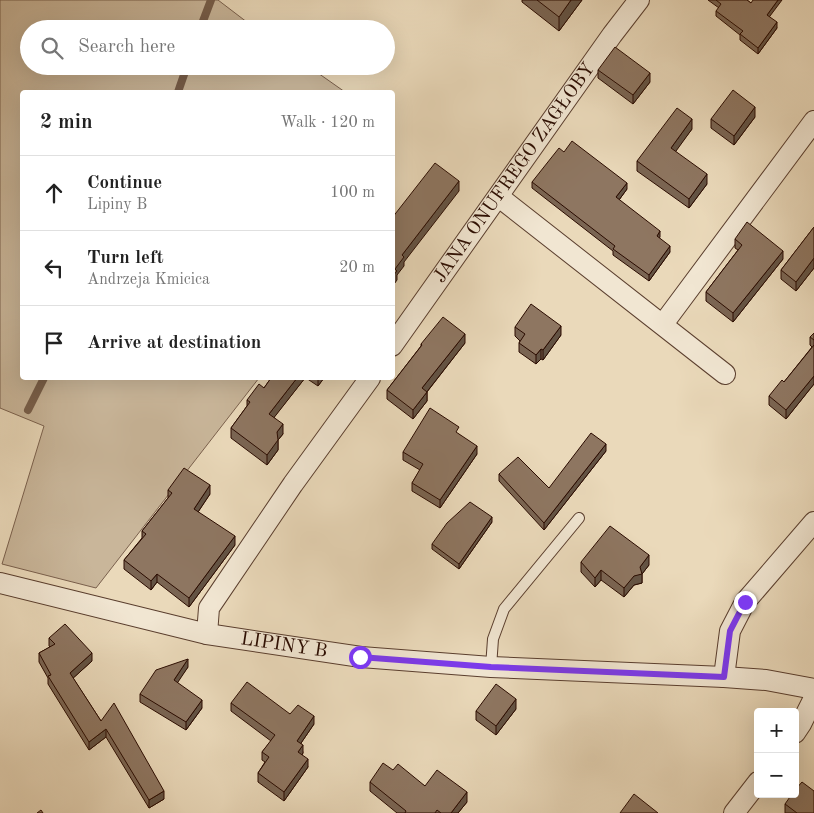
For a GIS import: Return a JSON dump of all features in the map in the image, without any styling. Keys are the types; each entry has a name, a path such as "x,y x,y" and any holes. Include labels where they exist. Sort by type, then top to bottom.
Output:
{"street":[{"name":"JANA ONUFREGO ZAGŁOBY","path":"395,342 639,0"},
{"path":"663,324 814,121"},
{"path":"499,197 725,374"},
{"path":"207,634 209,608 293,484 369,380"},
{"path":"724,677 730,631 745,602 814,522"},
{"name":"LIPINY B","path":"0,583 207,634 360,657 491,667 724,677 766,680 814,689"},
{"path":"799,728 814,698"},
{"path":"734,813 754,787"}],"lane":[{"path":"491,667 493,639 504,609 579,518"}],"shaded area":[{"path":"0,0 218,0 244,20 20,20 20,75 321,75 342,90 20,90 20,380 257,380 96,588 2,564 44,426 0,408"}],"building":[{"path":"537,0 571,0 559,17"},
{"path":"716,0 747,0 751,3 753,0 778,0 767,15 777,22 758,48 740,34 743,31 716,11 721,4"},
{"path":"615,47 650,73 633,95 598,70"},
{"path":"733,90 755,107 734,136 711,119"},
{"path":"677,108 692,119 671,148 707,174 689,199 637,161"},
{"path":"572,141 627,183 616,197 660,231 657,236 670,246 649,275 613,249 615,246 532,182 559,148 564,152"},
{"path":"435,163 459,181 402,255 404,257 395,269 395,214"},
{"path":"747,222 783,251 733,313 706,292 742,245 735,239"},
{"path":"814,227 814,258 796,282 781,270"},
{"path":"531,304 561,326 543,350 541,349 536,355 519,343 525,334 515,327"},
{"path":"443,317 465,334 422,388 427,392 413,410 387,390"},
{"path":"814,345 814,376 786,410 769,396 782,380 784,382"},
{"path":"270,380 295,380 269,414 283,424 277,432 278,440 267,455 231,428 250,402 247,400 259,384 264,388"},
{"path":"430,408 459,427 456,432 477,446 440,500 412,483 423,464 403,452"},
{"path":"591,433 606,444 544,523 499,474 518,457 549,488"},
{"path":"184,468 210,485 194,509 235,536 189,598 157,574 151,581 124,560 146,534 142,531 172,493 168,490"},
{"path":"470,502 492,517 459,564 432,544 447,523"},
{"path":"610,526 649,555 640,567 642,574 634,576 624,588 601,570 595,578 581,562"},
{"path":"65,624 92,653 70,673 101,721 114,703 164,791 149,800 106,729 89,742 48,676 51,675 39,653 55,644 49,638"},
{"path":"188,659 174,680 202,700 186,722 140,694 156,670"},
{"path":"247,682 290,714 298,705 314,716 297,741 303,745 298,752 308,759 284,792 258,773 269,757 262,752 275,735 231,703"},
{"path":"496,684 516,699 496,726 476,711"},
{"path":"383,763 393,770 398,764 425,786 437,770 467,792 451,813 441,813 437,810 435,813 405,813 406,811 370,782"},
{"path":"802,782 814,791 814,813 797,813 785,804 789,798 799,798 799,785"},
{"path":"634,794 658,813 620,813"}],"waterway":[{"path":"203,20 211,0"},
{"path":"179,90 184,75"},
{"path":"28,410 43,380"}],"route":[{"path":"360,657 491,667 724,677 730,631 745,602"}]}
